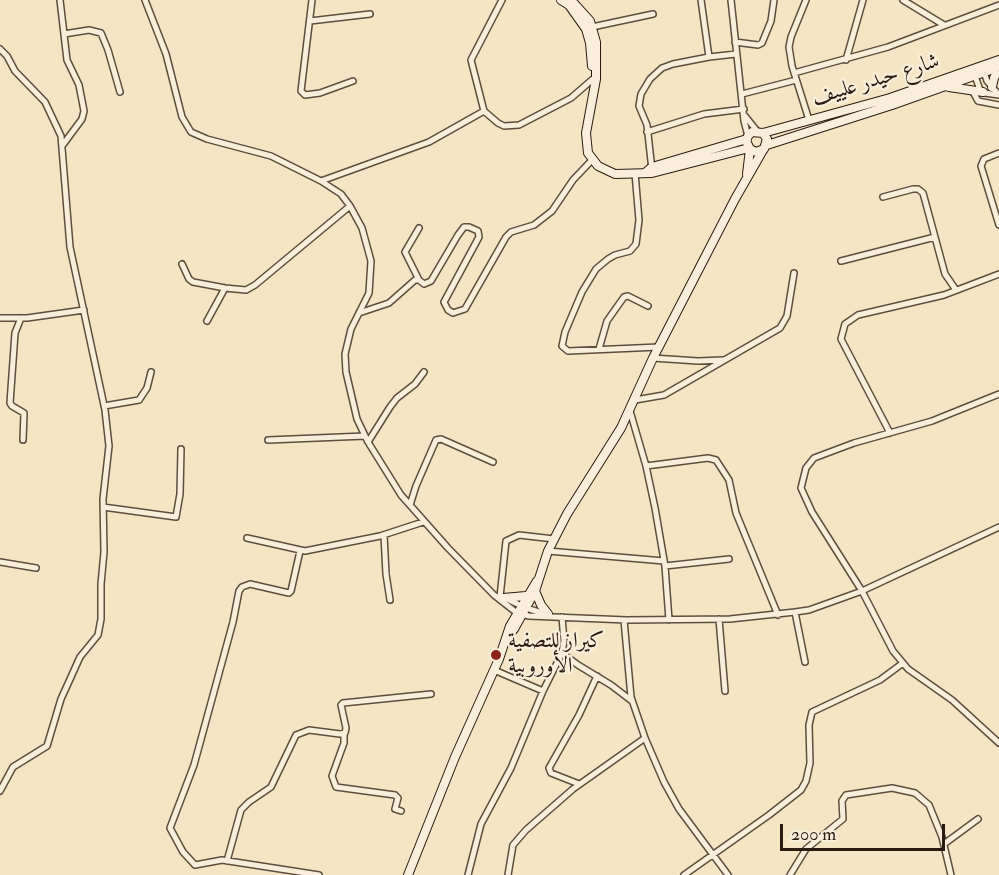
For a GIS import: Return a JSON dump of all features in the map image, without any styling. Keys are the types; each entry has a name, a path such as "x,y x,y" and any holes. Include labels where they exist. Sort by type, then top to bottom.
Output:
{"main road":[{"path":"561,0 569,6 586,29 592,54 594,81"},
{"path":"571,0 583,11 592,27 597,54 586,133 586,144 592,160 608,172 624,175 749,149 756,152 765,148"},
{"name":"شارع حيدر علييف","path":"760,132 890,98 999,60"},
{"path":"992,87 999,68"},
{"name":"شارع حيدر علييف","path":"765,148 999,68"},
{"path":"945,86 983,92"},
{"path":"521,611 535,591 548,551 567,514 612,444 630,411 658,347 765,148 767,139 760,132 650,171"},
{"path":"747,138 750,161 747,178"},
{"path":"408,875 455,757 508,636 514,629 526,596 538,580"},
{"path":"535,591 541,605 550,615"},
{"path":"499,596 526,596"}],"street":[{"path":"60,0 67,60 79,85 84,111 82,118 62,146"},
{"path":"145,0 166,54 182,117 191,132 207,139 271,156 321,181 341,194 350,206 363,228 370,261 369,293 347,342 345,364 354,410 367,439 401,495 423,522 499,596 521,611 624,620 669,620 778,615 809,610 862,591 999,527"},
{"path":"312,0 301,91 304,94 320,93 353,81"},
{"path":"502,0 471,60 484,111 492,120 504,126 519,125 571,98 594,81"},
{"path":"701,0 709,57"},
{"path":"731,0 747,138"},
{"path":"735,42 758,45 762,43 771,21 774,0"},
{"path":"806,0 789,47 795,76 809,120"},
{"path":"846,60 863,0"},
{"path":"903,0 944,25"},
{"path":"742,94 888,47 999,5"},
{"path":"310,21 370,14"},
{"path":"592,27 653,14"},
{"path":"64,34 89,30 101,33 120,92"},
{"path":"0,49 7,56 15,71 45,102 61,136 70,247 104,406 109,446 103,507 104,552 101,619 98,635 80,657 61,699 47,746 13,767 0,791"},
{"path":"650,171 647,132 639,101 645,87 655,74 673,64 736,54"},
{"path":"980,74 999,94"},
{"path":"980,74 980,90 999,94"},
{"path":"972,90 978,101 999,105"},
{"path":"321,181 429,142 484,111"},
{"path":"647,132 705,114 744,112"},
{"path":"744,112 760,132"},
{"path":"999,153 984,159 981,166 999,225"},
{"path":"419,228 405,252 419,280 424,284 431,281 461,230 469,226 476,228 480,234 444,302 448,310 453,313 465,309 506,237 511,232 534,225 552,211 573,180 592,160"},
{"path":"635,173 639,220 636,244 630,251 615,255 596,269 582,292 562,341 564,350 568,351 658,347"},
{"path":"883,197 913,189 921,191 945,274 956,290"},
{"path":"182,264 190,281 246,290 350,206"},
{"path":"841,261 935,237"},
{"path":"634,400 664,395 775,332 785,323 794,273"},
{"path":"890,433 841,339 842,329 849,320 858,315 944,296 999,274"},
{"path":"359,313 389,303 412,282 419,280"},
{"path":"207,321 225,288"},
{"path":"599,349 607,321 624,297 628,296 648,306"},
{"path":"0,318 21,318 84,310"},
{"path":"21,318 15,333 10,403 24,413 23,440"},
{"path":"653,358 725,360"},
{"path":"104,406 139,400 147,388 151,372"},
{"path":"367,439 397,398 415,384 424,372"},
{"path":"999,394 932,421 814,458 806,468 802,484 802,491 812,512 862,591 889,644 903,663 952,700 999,743"},
{"path":"630,411 646,466 665,564 669,620"},
{"path":"268,440 367,439"},
{"path":"410,505 431,447 436,440 441,439 493,462"},
{"path":"103,507 176,517 180,494 182,448"},
{"path":"646,466 715,459 729,480 736,513 778,615"},
{"path":"247,538 308,551 384,535 423,522"},
{"path":"384,535 390,600"},
{"path":"499,596 506,541 519,535 554,539"},
{"path":"300,551 289,593 250,584 242,586 239,591 233,622 194,765 170,827 172,835 195,865 226,861 319,875"},
{"path":"548,551 665,564 729,559"},
{"path":"0,562 36,568"},
{"path":"795,612 806,662"},
{"path":"468,875 481,824 511,768 543,691 562,653 564,640 562,616"},
{"path":"719,619 725,691"},
{"path":"624,620 625,648 633,702 645,738 679,809 728,875"},
{"path":"562,653 633,702"},
{"path":"684,875 801,790 806,781 810,763 809,725 812,712 880,680 903,663"},
{"path":"494,670 543,691"},
{"path":"579,784 549,772 549,768 579,715 597,676"},
{"path":"401,811 396,809 398,798 395,795 336,787 332,776 346,731 341,705 431,694"},
{"path":"226,861 241,810 249,801 271,787 296,735 309,730 344,734"},
{"path":"508,875 510,854 515,841 549,808 579,784 645,738"},
{"path":"790,875 806,849 841,822 844,796 849,793 892,788 915,793 929,805 944,844 951,875"},
{"path":"944,844 978,819"}],"place":[{"name":"كيراز للتصفية الأوروبية","path":"496,655"}]}
